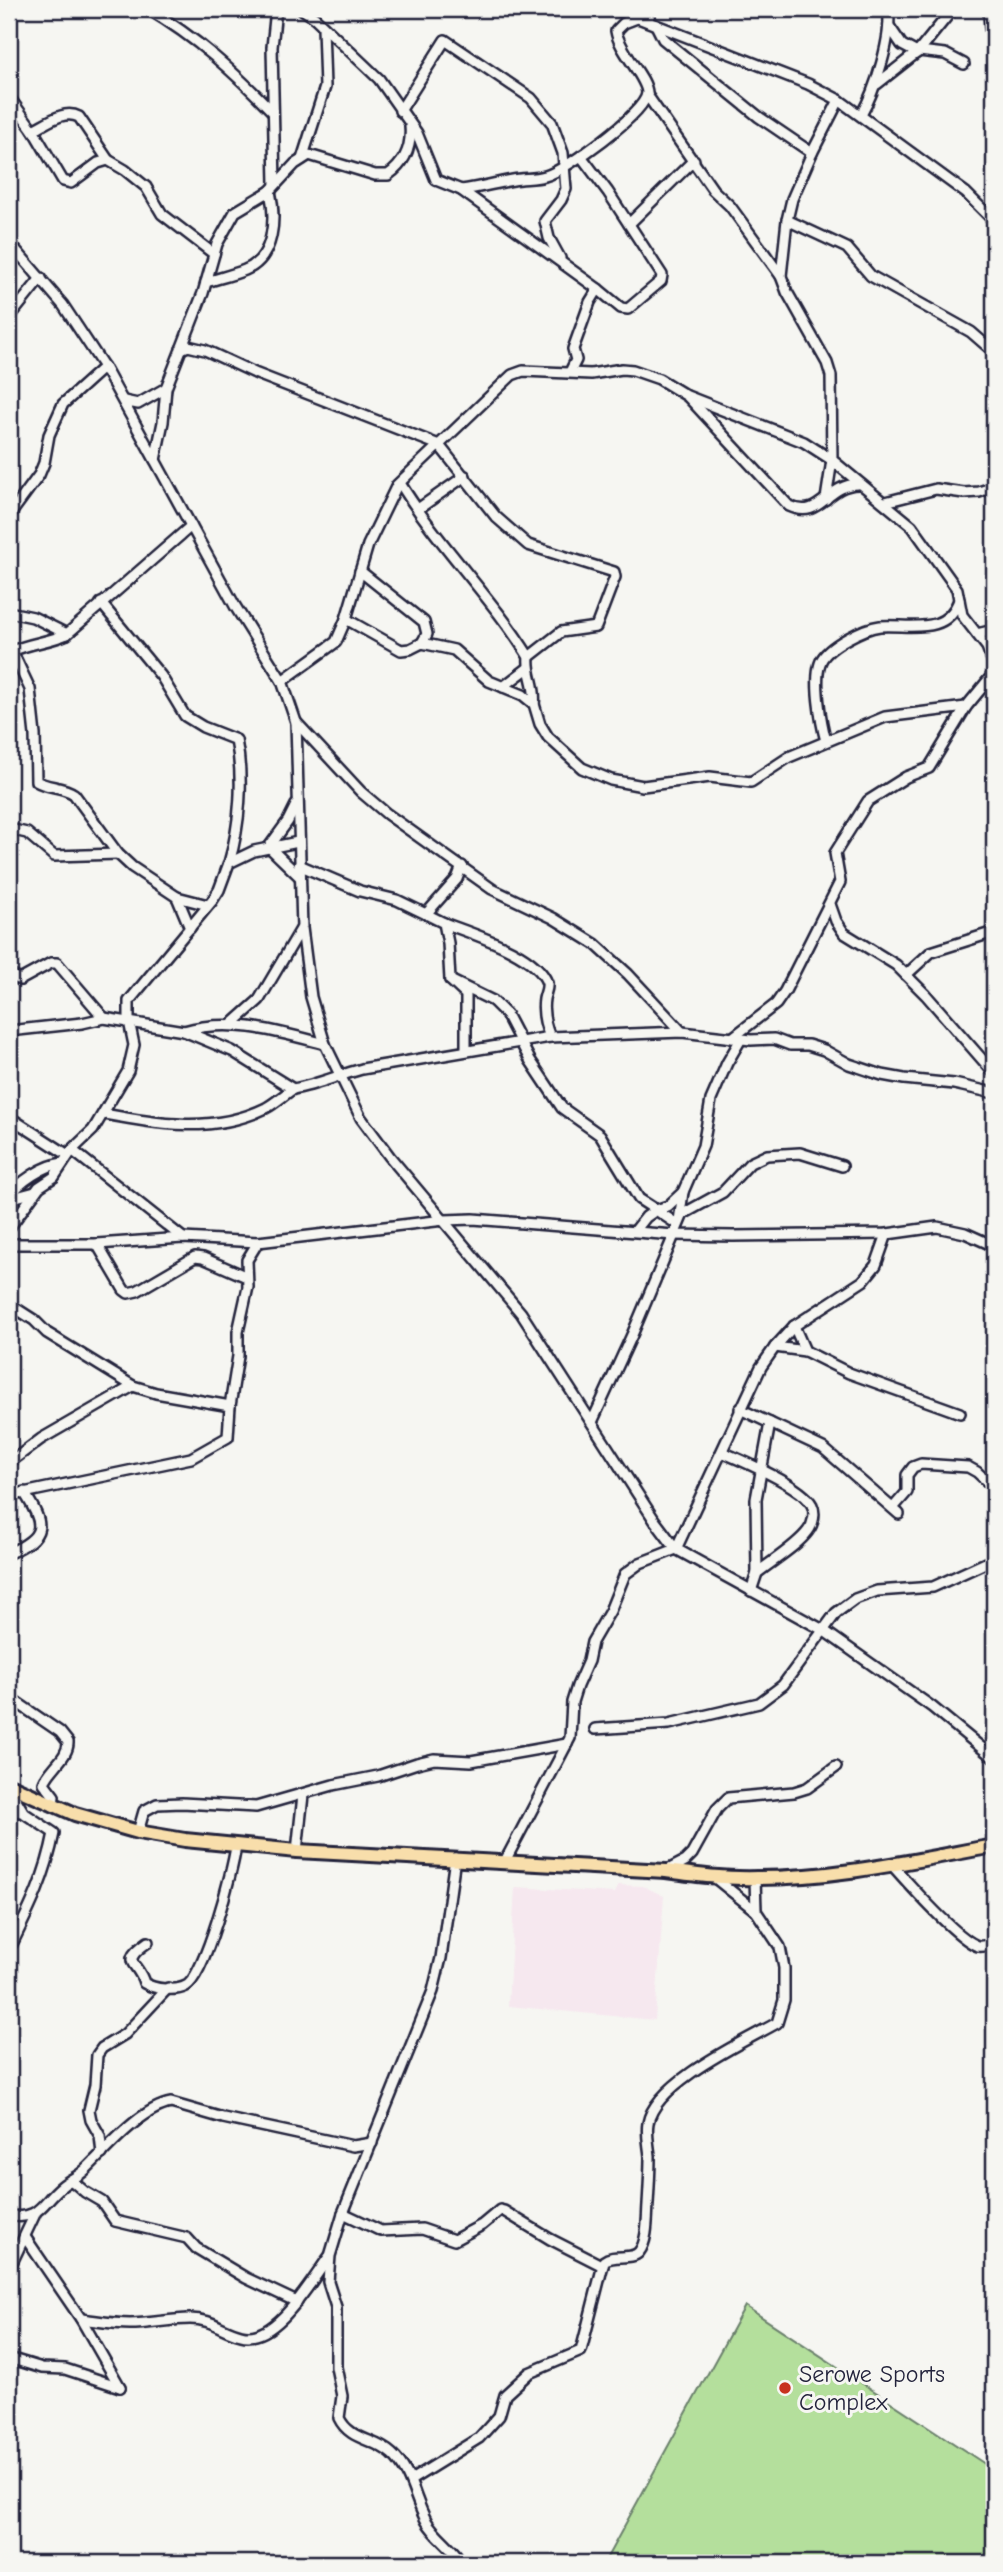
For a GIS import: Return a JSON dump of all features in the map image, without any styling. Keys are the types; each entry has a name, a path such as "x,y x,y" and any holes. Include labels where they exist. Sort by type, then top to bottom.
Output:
{"main road":[{"path":"9,1787 53,1806 138,1832 185,1840 297,1851 666,1871 714,1877 813,1875 892,1865 994,1846"}],"street":[{"path":"148,9 186,32 218,57 273,112"},
{"path":"206,282 247,270 261,259 272,231 272,47 276,9"},
{"path":"302,9 379,79 421,142 434,178 451,188 461,190 547,176 581,156 632,118 647,95"},
{"path":"615,9 798,80 839,100 862,114 966,193 990,212 994,221"},
{"path":"646,22 652,9"},
{"path":"862,114 876,85 889,26 888,9"},
{"path":"876,85 918,52 953,9"},
{"path":"988,15 994,37"},
{"path":"811,153 759,117 646,22 624,23 615,32 617,41 646,88 647,95 713,190 730,206 781,276 787,292 827,363 831,376 832,460 826,499"},
{"path":"889,26 902,45 918,52 945,54 964,64"},
{"path":"155,460 166,388 214,254 235,212 272,188 302,159 325,87 323,27"},
{"path":"400,111 445,40 531,98 551,123 560,141 567,177 561,200 545,221 549,238 562,261"},
{"path":"9,97 66,183 71,183 98,163 108,160"},
{"path":"781,276 792,199 811,153 839,100"},
{"path":"33,130 69,113 79,117 108,160 146,187 162,214 214,254"},
{"path":"302,159 314,156 375,175 387,175 404,159 409,148 410,124"},
{"path":"461,190 506,221 528,241 562,261 621,308 628,309 661,281 662,275 581,156"},
{"path":"629,224 694,160"},
{"path":"787,220 847,248 871,276 971,332 994,352"},
{"path":"9,242 41,278 104,367 235,606 282,681 296,722 299,876 302,928 311,997 325,1044 361,1118 374,1138 521,1313 655,1521 676,1549 823,1630 932,1707 994,1758"},
{"path":"9,318 41,278"},
{"path":"570,372 576,360 573,349 590,302 598,289"},
{"path":"181,349 188,346 205,350 270,379 439,445 496,517 528,545 614,572 615,577 596,626 561,632 529,657"},
{"path":"9,516 39,475 49,435 63,404 104,367"},
{"path":"282,681 334,645 346,619 369,545 400,483 518,372 591,374 622,369 659,379 687,397 804,442 832,460 858,484 885,502 912,526 957,589 962,615 977,634 994,665"},
{"path":"124,401 138,404 166,388"},
{"path":"687,397 789,506 806,510 826,499 841,486 858,484"},
{"path":"418,509 465,476"},
{"path":"400,483 496,607 529,657 528,668 534,682 534,704 540,724 548,737 582,768 611,780 643,786 710,777 751,782 780,762 826,740 894,715 937,712 966,706"},
{"path":"885,502 936,489 979,492 994,487"},
{"path":"391,497 410,498"},
{"path":"191,526 66,634 51,641 26,645 10,653 30,689 36,781 74,794 118,854 177,897 208,905"},
{"path":"346,619 401,650 422,643 427,634 424,622 360,571"},
{"path":"826,740 818,706 820,666 825,656 841,642 874,627 930,626 939,623 956,609 960,598"},
{"path":"9,1228 35,1192 54,1177 104,1114 133,1058 129,1001 219,890 229,863 237,823 239,799 236,740 203,727 185,716 158,672 101,603"},
{"path":"9,612 33,617 66,634"},
{"path":"977,634 994,630"},
{"path":"422,643 454,650 489,681 523,695 534,704"},
{"path":"503,687 528,668"},
{"path":"592,1422 674,1235 683,1192 700,1154 711,1100 736,1039 776,1004 790,981 840,883 835,853 864,805 895,783 929,768 966,706 994,673"},
{"path":"296,722 361,792 387,814 492,889 553,918 595,944 628,974 682,1032"},
{"path":"269,847 288,821 297,802"},
{"path":"9,830 27,833 54,856 118,854"},
{"path":"229,863 269,847 298,842"},
{"path":"269,847 299,876"},
{"path":"299,865 360,891 397,900 444,923 516,951 542,976 547,989 544,1021 550,1037"},
{"path":"426,914 457,878 462,866"},
{"path":"177,897 190,928"},
{"path":"830,904 835,921 847,936 883,956 906,975 994,1073"},
{"path":"444,923 449,943 450,980 466,996 467,1050"},
{"path":"231,1025 259,1000 302,928"},
{"path":"906,975 934,951 994,932"},
{"path":"9,974 20,980 51,963 57,963 104,1018"},
{"path":"450,980 493,1001 506,1014 539,1076 562,1108 600,1135 639,1199 678,1223"},
{"path":"9,1031 104,1018 184,1031 232,1051 293,1089"},
{"path":"184,1031 197,1027 231,1025 271,1030 325,1044"},
{"path":"104,1114 163,1125 209,1125 266,1108 293,1089 314,1086 339,1074 550,1037 682,1032 736,1039 774,1039 790,1045 816,1047 849,1064 882,1075 968,1086 994,1093"},
{"path":"9,1117 183,1238"},
{"path":"678,1223 686,1212 723,1192 750,1163 767,1155 800,1153 842,1166"},
{"path":"35,1192 9,1198 12,1186 68,1156"},
{"path":"635,1231 646,1217 668,1206 683,1192"},
{"path":"9,1244 97,1244 183,1238 258,1242 444,1220 474,1219 733,1237 887,1234 937,1227 951,1229 994,1246"},
{"path":"504,1863 567,1744 572,1727 572,1702 576,1686 588,1661 592,1642 610,1611 625,1574 640,1563 676,1549 761,1367 794,1326 863,1281 876,1265 887,1234"},
{"path":"9,1496 191,1458 228,1437 238,1356 238,1332 248,1287 247,1260 258,1242"},
{"path":"97,1244 128,1293 137,1291 195,1256 247,1277"},
{"path":"9,1304 34,1320 47,1334 133,1386 156,1394 230,1406"},
{"path":"794,1326 805,1351"},
{"path":"775,1347 805,1351 849,1373 960,1413"},
{"path":"9,1464 41,1439 133,1386"},
{"path":"740,1409 823,1448 896,1511 906,1492 907,1475 913,1467 921,1464 968,1467 994,1488"},
{"path":"751,1591 757,1573 755,1525 760,1469 769,1423"},
{"path":"722,1452 760,1469 805,1498 814,1512 813,1523 807,1533 757,1573"},
{"path":"9,1553 34,1540 40,1531 39,1519 24,1492"},
{"path":"596,1729 669,1724 759,1703 783,1685 836,1613 865,1595 904,1587 933,1587 994,1559"},
{"path":"9,1697 60,1732 68,1742 67,1751 44,1783 54,1796 53,1806"},
{"path":"138,1832 145,1811 157,1804 200,1803 256,1807 434,1759 471,1762 567,1744"},
{"path":"666,1871 692,1854 717,1809 728,1798 801,1790 836,1767"},
{"path":"9,1787 24,1813"},
{"path":"297,1851 303,1795"},
{"path":"9,1809 24,1813 54,1833 47,1868 37,1895 12,1944"},
{"path":"148,1942 134,1954 132,1964 147,1985 178,1989 187,1986 201,1968 231,1876 236,1846"},
{"path":"455,1858 441,1958 433,1991 342,2213 330,2256 328,2282 335,2307 336,2367 342,2396 339,2418 342,2425 358,2437 380,2445 402,2465 411,2480 427,2522 462,2563"},
{"path":"892,1865 918,1895 964,1937 978,1946 994,1944"},
{"path":"411,2480 479,2438 499,2416 505,2395 529,2373 581,2351 603,2266 609,2258 633,2256 642,2248 650,2174 647,2132 648,2120 653,2111 673,2086 689,2074 777,2023 784,2000 784,1968 780,1947 756,1911 714,1877"},
{"path":"755,1878 756,1911"},
{"path":"102,2154 100,2136 89,2110 95,2085 97,2055 102,2048 125,2034 168,1988"},
{"path":"9,2269 35,2214 59,2188 154,2108 170,2103 223,2118 348,2145 372,2143"},
{"path":"71,2180 102,2202 115,2221 187,2238 196,2248 238,2273 297,2302"},
{"path":"342,2213 382,2231 422,2229 454,2240 504,2210 550,2239 603,2266"},
{"path":"9,2215 19,2218 35,2214"},
{"path":"9,2358 42,2368 65,2369 120,2387 82,2319 25,2236"},
{"path":"82,2319 129,2324 207,2320 233,2333 253,2338 265,2332 297,2302 330,2256"}],"shaded area":[{"path":"618,1885 643,1886 664,1896 655,2020 508,2006 515,1887 615,1893"}],"green space":[{"name":"Serowe Sports Complex","path":"745,2306 994,2470 994,2563 604,2563"}],"place":[{"name":"Serowe Sports Complex","path":"785,2388"}]}
